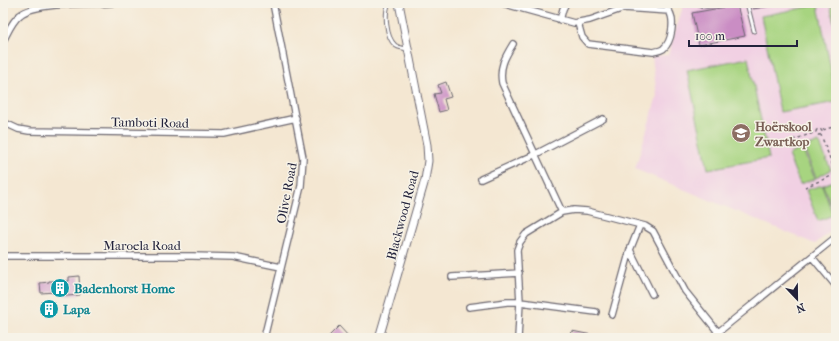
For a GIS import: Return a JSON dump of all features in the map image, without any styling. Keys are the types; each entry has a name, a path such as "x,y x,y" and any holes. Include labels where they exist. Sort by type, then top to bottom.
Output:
{"street":[{"path":"3,41 18,16 30,9 47,6 111,3"},
{"name":"Olive Road","path":"264,338 301,186 303,169 303,158 296,118 273,3"},
{"name":"Blackwood Road","path":"379,338 420,199 427,170 427,145 399,3"},
{"path":"502,3 574,23 590,20 633,6 669,12 673,22 666,45 663,48 653,52 588,44 582,37 578,23"},
{"path":"560,20 566,3"},
{"path":"513,44 502,63 500,71 502,83 534,155 562,212"},
{"name":"Tamboti Road","path":"3,122 29,132 224,134 296,118"},
{"path":"481,179 534,155 603,119"},
{"path":"518,338 520,302 517,250 522,238 562,212 587,211 640,225 652,231 690,298 718,332"},
{"path":"612,315 630,250 640,225"},
{"path":"711,338 836,237"},
{"path":"630,250 652,294"},
{"name":"Maroela Road","path":"3,256 233,257 281,267"},
{"path":"812,256 836,286"},
{"path":"452,278 518,273"},
{"path":"469,307 507,302 520,302 596,312"}],"lane":[{"path":"389,3 386,8 386,18 391,39 396,46 408,49"},
{"path":"698,3 701,6 722,3"},
{"path":"748,3 754,31"}],"path":[{"path":"787,142 816,132 818,129 822,131 836,126"},
{"path":"806,186 834,175 834,169 821,135 822,131"},
{"path":"816,132 818,135 821,135"}],"shaded area":[{"name":"Hoërskool Zwartkop","path":"684,3 836,3 836,227 815,244 635,169 657,96 652,56 668,55"}],"green space":[{"path":"830,3 836,3 836,35"},
{"path":"818,5 836,95 836,102 780,112 761,16"},
{"path":"748,58 769,158 708,169 687,70"},
{"path":"819,142 831,170 816,178 804,148"},
{"path":"802,148 815,179 800,184 788,155"},
{"path":"836,180 836,214 835,214 823,185"},
{"path":"822,185 833,215 818,221 806,190"}],"building":[{"path":"751,3 771,3 771,6 753,9"},
{"path":"737,5 745,36 699,45 692,13"},
{"path":"446,82 451,97 444,99 447,110 439,112 434,94 441,93 438,85"},
{"name":"Badenhorst Home","path":"79,276 80,295 67,296 55,292 41,293 40,283 49,281 69,281 69,277"},
{"name":"Lapa","path":"46,305 53,305 53,313 46,313"},
{"path":"339,326 350,338 327,338"},
{"path":"572,331 592,335 591,338 570,338"}],"place":[{"name":"Hoërskool Zwartkop","path":"741,133"},
{"name":"Badenhorst Home","path":"60,288"},
{"name":"Lapa","path":"49,309"}]}
